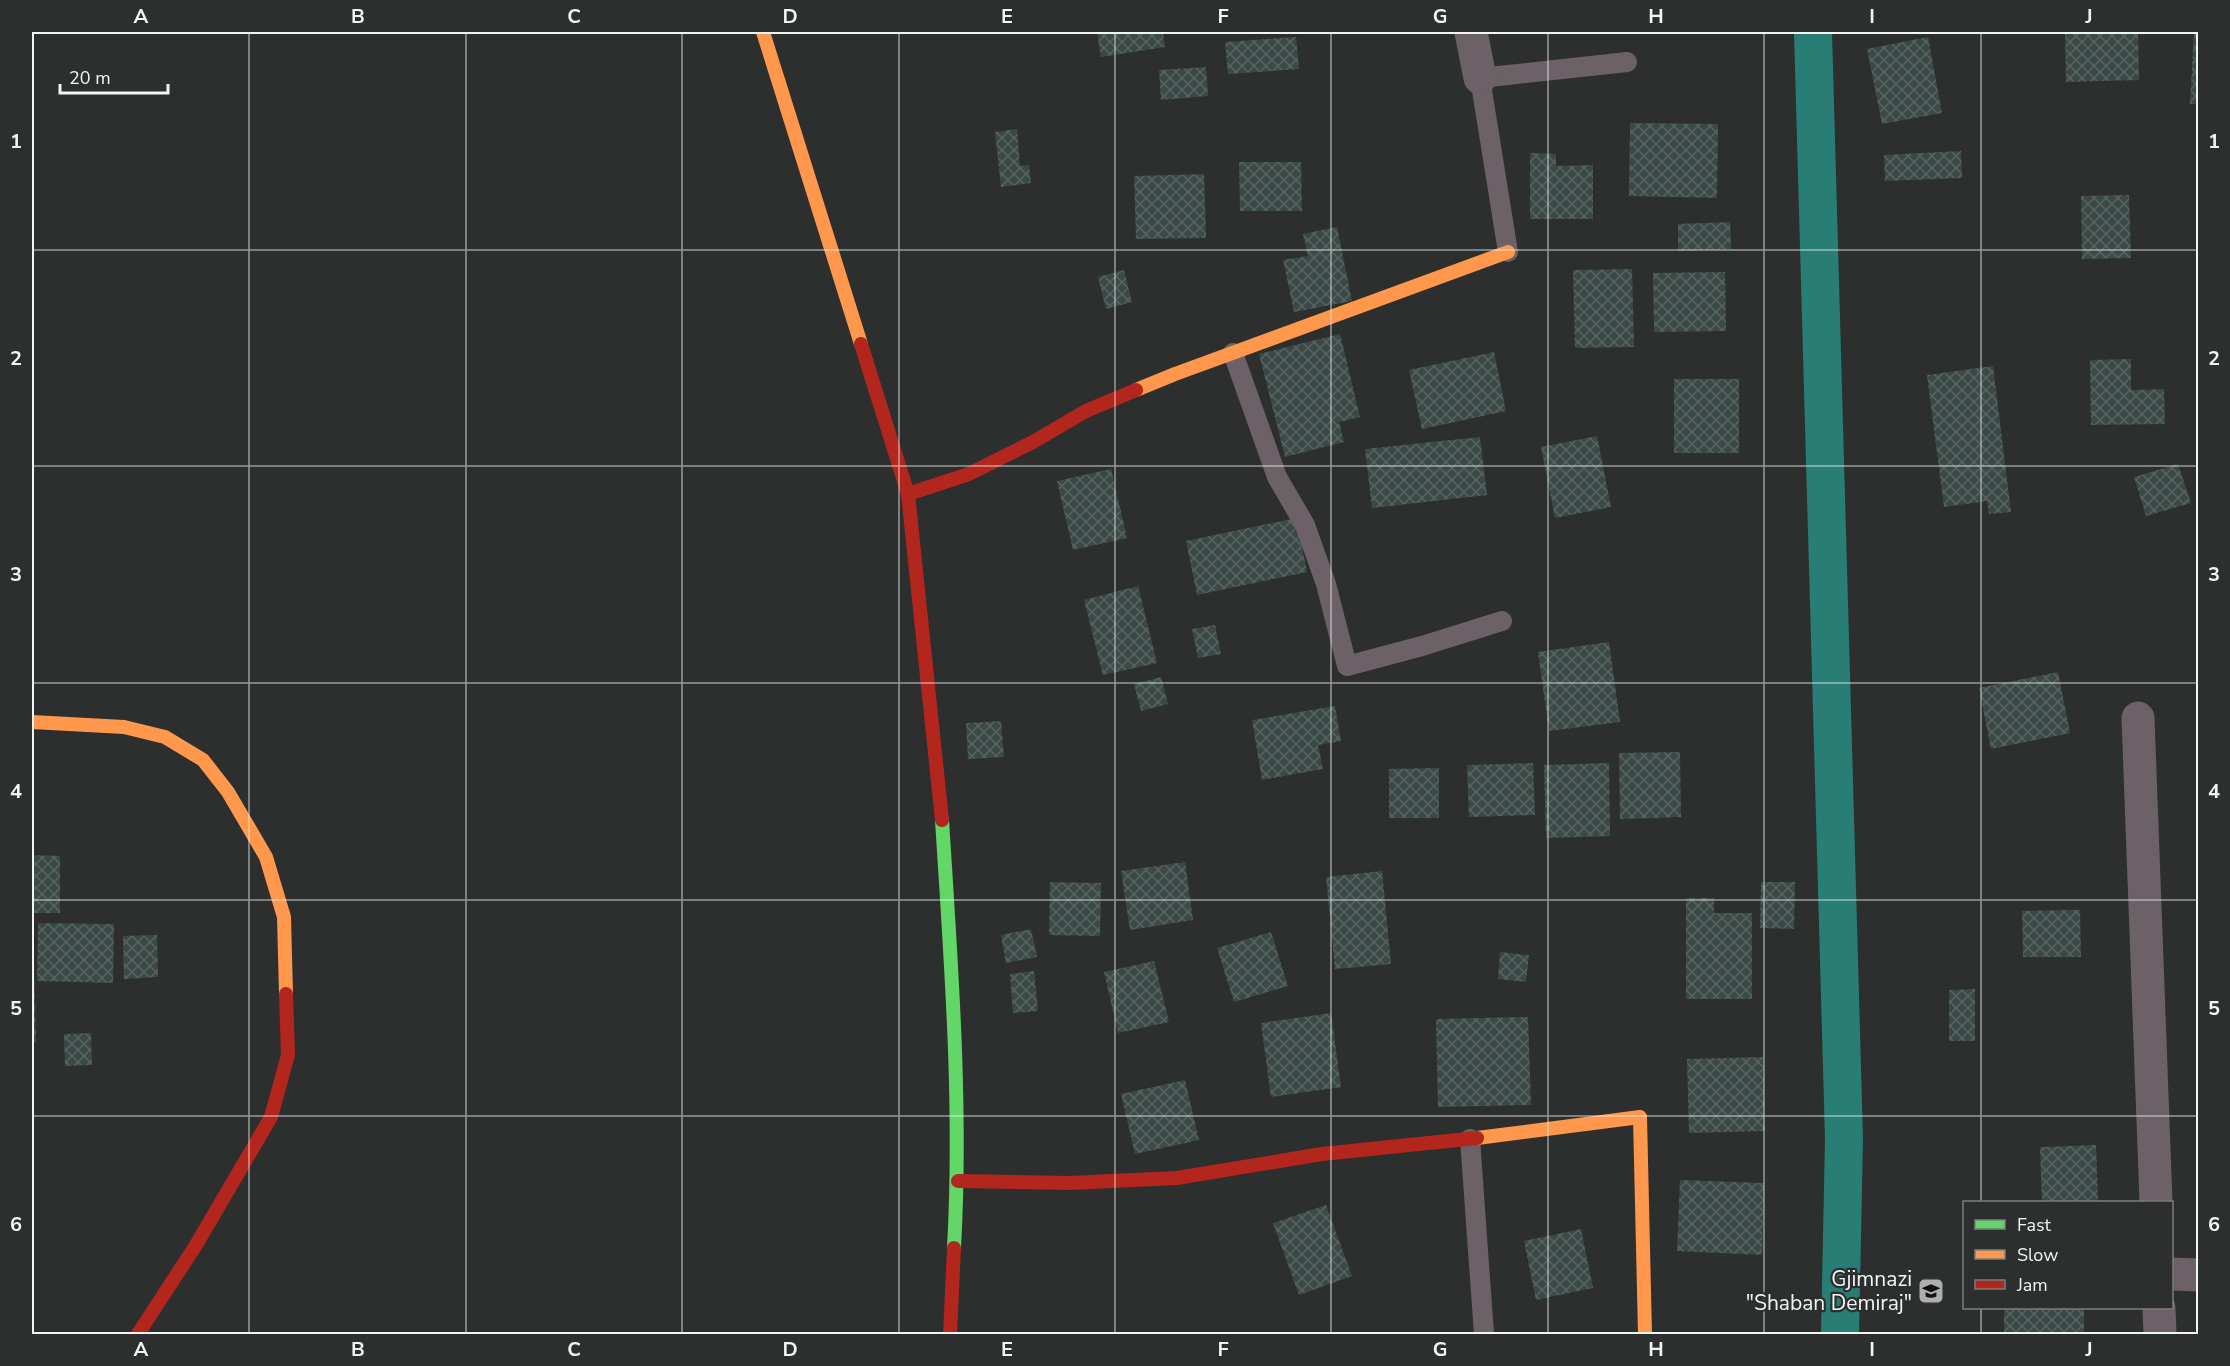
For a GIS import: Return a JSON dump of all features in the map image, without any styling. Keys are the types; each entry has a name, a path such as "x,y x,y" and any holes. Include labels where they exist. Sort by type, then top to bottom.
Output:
{"street":[{"path":"763,32 908,494 942,815 957,1065 958,1181 950,1335"},
{"path":"1471,32 1480,78"},
{"path":"908,494 969,474 1033,442 1086,411 1175,374 1508,252"},
{"path":"2138,718 2156,1201"},
{"path":"32,722 124,728 165,736 203,760 228,792 266,857 284,917 288,1055 271,1117 196,1245 138,1335"},
{"path":"958,1181 1069,1183 1177,1178 1322,1154 1470,1139 1640,1117 1645,1335"},
{"path":"2173,1274 2199,1275"},
{"path":"2159,1309 2160,1335"}],"lane":[{"path":"1508,252 1480,78 1627,62"},
{"path":"1233,353 1277,477 1305,525 1326,584 1347,666 1502,621"},
{"path":"1470,1139 1484,1335"}],"building":[{"path":"1097,32 1163,32 1165,47 1101,57"},
{"path":"2065,32 2138,32 2139,80 2066,82"},
{"path":"2194,32 2198,32 2198,104 2190,104"},
{"path":"1296,37 1299,69 1228,74 1225,42"},
{"path":"1928,37 1942,113 1882,124 1867,49"},
{"path":"1206,67 1208,96 1161,100 1159,70"},
{"path":"1630,123 1718,124 1717,198 1629,196"},
{"path":"1017,129 1020,166 1029,165 1031,183 1001,187 995,132"},
{"path":"1961,151 1962,178 1885,181 1884,155"},
{"path":"1530,153 1556,154 1556,166 1593,165 1593,219 1530,219"},
{"path":"1239,162 1301,162 1302,211 1240,211"},
{"path":"1204,174 1206,238 1136,239 1134,176"},
{"path":"2129,195 2131,258 2082,259 2081,196"},
{"path":"1730,222 1731,249 1678,251 1678,224"},
{"path":"1337,227 1352,301 1294,312 1283,260 1308,256 1303,234"},
{"path":"1632,269 1634,347 1575,348 1573,270"},
{"path":"1124,270 1132,302 1106,309 1098,277"},
{"path":"1725,272 1726,331 1654,332 1653,273"},
{"path":"1340,334 1360,417 1339,422 1344,442 1285,457 1259,354"},
{"path":"1494,352 1506,411 1422,429 1409,370"},
{"path":"2131,359 2131,390 2164,389 2165,424 2091,425 2090,360"},
{"path":"1993,366 2011,512 1989,514 1987,501 1944,507 1927,375"},
{"path":"1674,379 1739,379 1739,453 1674,453"},
{"path":"1597,436 1611,507 1555,518 1541,447"},
{"path":"1480,437 1487,495 1372,508 1365,449"},
{"path":"2178,464 2191,503 2146,516 2134,477"},
{"path":"1111,469 1127,538 1073,550 1057,481"},
{"path":"1296,518 1307,572 1197,595 1186,541"},
{"path":"1138,586 1157,663 1103,675 1084,600"},
{"path":"1215,625 1221,654 1198,658 1192,629"},
{"path":"1609,642 1620,722 1549,731 1538,652"},
{"path":"2058,672 2070,733 1991,749 1979,688"},
{"path":"1161,677 1168,704 1141,711 1134,684"},
{"path":"1335,706 1341,741 1318,745 1323,769 1262,780 1252,720"},
{"path":"1001,721 1004,757 968,759 966,723"},
{"path":"1680,752 1681,817 1620,819 1619,753"},
{"path":"1533,763 1535,815 1469,817 1467,765"},
{"path":"1609,763 1610,836 1546,838 1544,765"},
{"path":"1439,768 1439,818 1389,818 1389,769"},
{"path":"32,855 60,856 60,913 32,913"},
{"path":"1185,862 1193,920 1130,930 1121,871"},
{"path":"1382,871 1391,964 1335,969 1326,877"},
{"path":"1050,882 1101,883 1100,936 1049,935"},
{"path":"1761,882 1795,882 1794,929 1760,928"},
{"path":"1686,898 1714,898 1714,913 1752,913 1752,999 1686,999"},
{"path":"2080,910 2081,957 2023,957 2022,911"},
{"path":"38,923 114,924 113,983 37,981"},
{"path":"1031,929 1037,957 1006,963 1001,935"},
{"path":"1271,932 1288,986 1234,1002 1217,948"},
{"path":"157,935 158,977 124,979 123,936"},
{"path":"1500,952 1529,955 1526,982 1498,979"},
{"path":"32,957 34,957 36,1042 32,1042"},
{"path":"1154,961 1169,1022 1118,1033 1104,972"},
{"path":"1034,971 1038,1011 1013,1013 1010,974"},
{"path":"1975,989 1975,1041 1949,1041 1949,990"},
{"path":"1331,1013 1341,1087 1271,1097 1261,1023"},
{"path":"1528,1017 1531,1105 1438,1107 1436,1019"},
{"path":"91,1033 92,1065 65,1066 64,1034"},
{"path":"1763,1057 1765,1131 1689,1133 1687,1059"},
{"path":"1185,1080 1199,1140 1135,1154 1121,1094"},
{"path":"2096,1145 2098,1201 2042,1201 2040,1147"},
{"path":"1680,1180 1764,1183 1762,1255 1677,1251"},
{"path":"1326,1205 1352,1276 1299,1295 1273,1223"},
{"path":"1581,1229 1593,1288 1536,1300 1524,1241"},
{"path":"2004,1309 2084,1309 2084,1334 2004,1334"}],"waterway":[{"path":"1813,32 1844,1139 1840,1334"}],"traffic: fast":[{"path":"942,820 956,1087 954,1248"}],"traffic: slow":[{"path":"763,32 861,344"},
{"path":"1136,390 1508,252"},
{"path":"32,722 124,727 165,737 203,760 228,792 266,857 284,917 286,994"},
{"path":"1477,1138 1640,1117 1645,1334"}],"traffic: jam":[{"path":"861,344 908,494 942,820"},
{"path":"908,494 969,474 1033,442 1086,411 1136,390"},
{"path":"138,1334 196,1245 271,1117 288,1055 286,994"},
{"path":"958,1181 1069,1183 1177,1178 1322,1154 1477,1138"},
{"path":"950,1334 954,1248"}],"place":[{"name":"Gjimnazi \"Shaban Demiraj\"","path":"1931,1291"}]}
